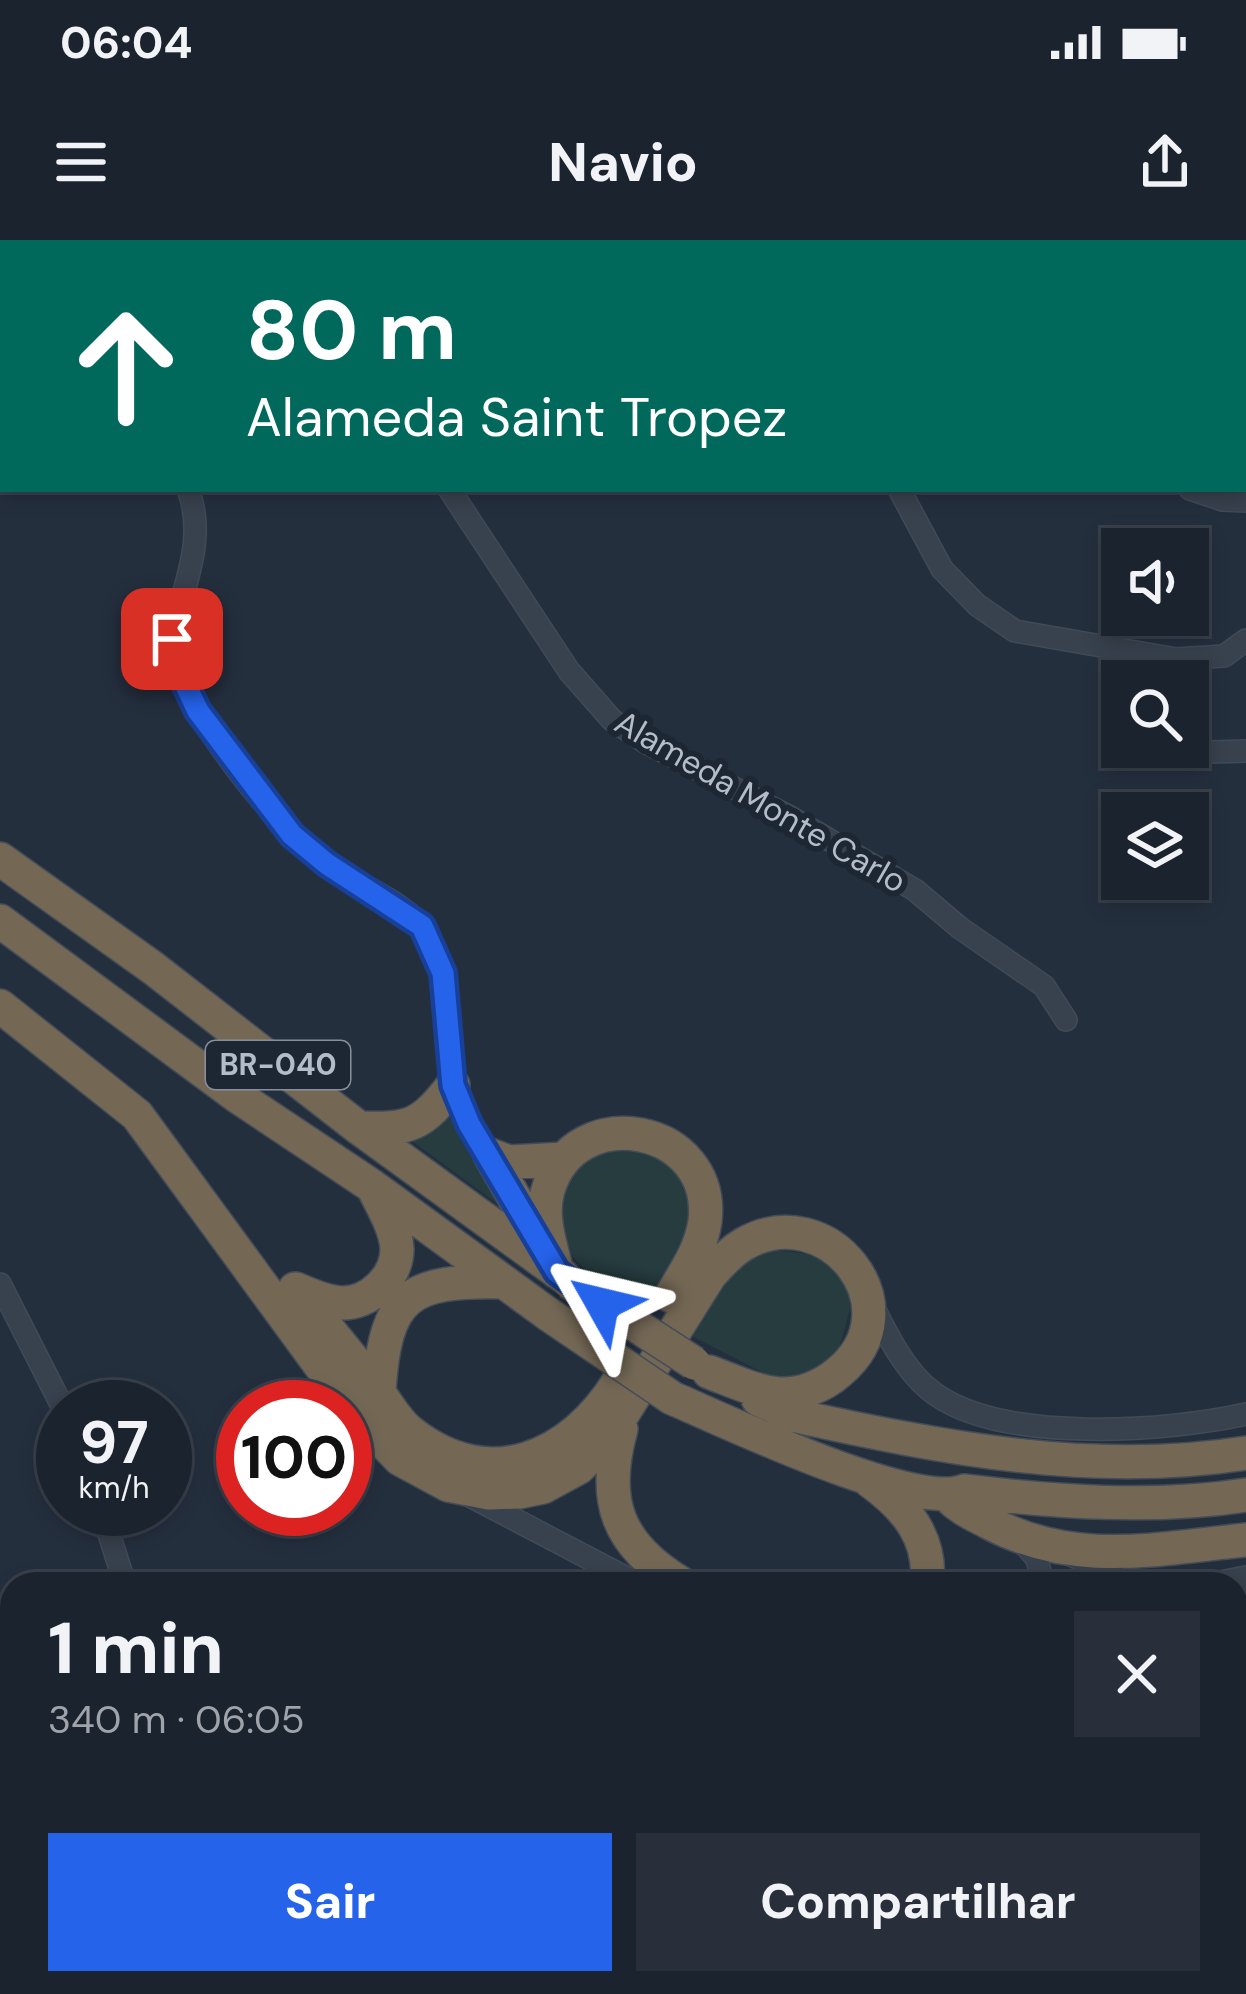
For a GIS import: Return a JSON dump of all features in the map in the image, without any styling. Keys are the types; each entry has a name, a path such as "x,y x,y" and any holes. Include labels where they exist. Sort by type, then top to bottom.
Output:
{"highway":[{"name":"BR-040","path":"0,860 153,968 359,1128 563,1277 702,1367 792,1415 1024,1459 1132,1465 1246,1453"},
{"name":"BR-040","path":"0,921 237,1096 672,1398 858,1474 949,1497 964,1491 1120,1503 1246,1495"},
{"path":"0,983 148,1105 402,1424 433,1447 493,1465 529,1459 559,1446 595,1417 695,1257 705,1205 695,1170 678,1150 662,1139 610,1133 577,1147 564,1160 548,1190 546,1209 563,1277"},
{"path":"0,1006 137,1115 356,1414 400,1459 448,1485 502,1494 530,1490 556,1481 597,1452 710,1275 751,1240 780,1233 817,1238 856,1269 868,1297 869,1320 855,1354 835,1376 812,1388 777,1394 702,1367"},
{"path":"359,1128 389,1129 423,1120 453,1085"},
{"path":"490,1155 509,1162 564,1160"},
{"path":"490,1155 563,1277"},
{"path":"296,1289 336,1303 355,1302 369,1296 389,1276 396,1260 396,1241 372,1186"},
{"path":"379,1392 382,1342 391,1319 412,1297 442,1282 504,1282"},
{"path":"625,1412 613,1458 616,1514 635,1546 667,1572"},
{"path":"858,1474 897,1503 918,1529 928,1572"},
{"path":"949,1497 962,1510 1021,1540 1062,1550 1110,1572"},
{"path":"1128,1572 1246,1540"}],"street":[{"path":"188,492 197,544 172,639 176,665 198,711 292,835 327,864 422,926 443,973 453,1085 476,1137 490,1155"},
{"name":"Alameda Monte Carlo","path":"451,492 569,671 612,720 915,890 960,928 1044,986 1066,1020"},
{"path":"901,492 942,568 977,605 1015,631 1176,659 1224,656 1246,640"},
{"path":"1199,492 1246,501"},
{"path":"1211,752 1246,751"},
{"path":"0,1284 49,1380"},
{"path":"868,1297 920,1380 935,1394 989,1419 1114,1430 1246,1414"},
{"path":"448,1485 615,1572"},
{"path":"110,1536 121,1572"},
{"path":"1021,1540 1037,1559 1040,1572"}],"green space":[{"path":"448,1115 511,1211 510,1213 409,1139"},
{"path":"647,1151 671,1167 685,1185 690,1204 683,1245 648,1309 583,1268 566,1242 561,1212 569,1181 590,1158"},
{"path":"771,1250 821,1255 847,1285 850,1309 839,1349 827,1363 806,1374 773,1378 692,1336 742,1260"}],"route":[{"path":"172,639 176,665 198,711 292,835 327,864 422,926 443,973 453,1085 469,1124 557,1272 602,1304"}]}
